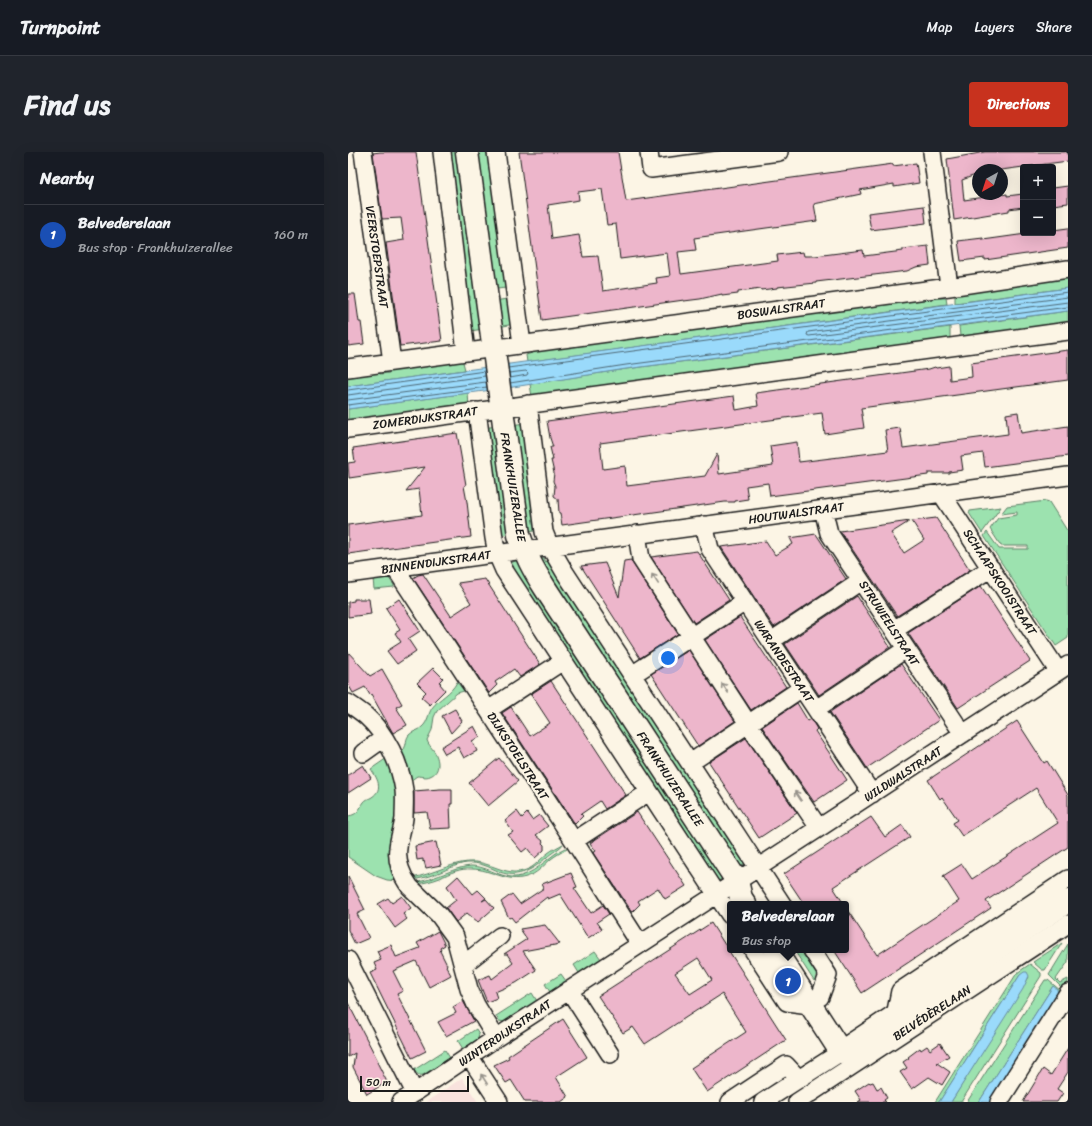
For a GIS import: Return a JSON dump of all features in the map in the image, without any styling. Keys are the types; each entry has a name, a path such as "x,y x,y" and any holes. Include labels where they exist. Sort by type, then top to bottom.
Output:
{"main road":[{"name":"FRANKHUIZERALLEE","path":"467,152 519,535 524,551 531,566 549,595 737,881 743,901"},
{"name":"FRANKHUIZERALLEE","path":"737,881 752,891 758,901"},
{"name":"BELVÉDÈRELAAN","path":"847,1048 1068,901"},
{"path":"777,953 815,1001 847,1048"},
{"path":"791,953 815,1001"}],"street":[{"name":"VEERSTOEPSTRAAT","path":"363,152 392,362"},
{"path":"442,152 466,352"},
{"path":"496,152 522,344"},
{"path":"649,152 651,169 779,152"},
{"path":"932,152 949,286"},
{"name":"BOSWALSTRAAT","path":"494,355 522,344 1068,269"},
{"path":"500,401 528,404 1068,331"},
{"path":"348,368 466,352 494,355"},
{"name":"ZOMERDIJKSTRAAT","path":"348,429 477,411 500,401"},
{"name":"FRANKHUIZERALLEE","path":"528,404 544,532 550,547 780,901"},
{"name":"FRANKHUIZERALLEE","path":"477,411 497,554 504,570 727,910"},
{"name":"HOUTWALSTRAAT","path":"524,551 637,534 1068,476"},
{"name":"SCHAAPSKOOISTRAAT","path":"941,493 991,568 1063,668"},
{"name":"STRUWEELSTRAAT","path":"824,509 829,532 962,734"},
{"name":"WARANDESTRAAT","path":"704,525 710,549 872,794"},
{"path":"637,534 641,558 749,725 819,828"},
{"name":"BINNENDIJKSTRAAT","path":"348,574 524,551"},
{"name":"DIJKSTOELSTRAAT","path":"395,568 640,944"},
{"path":"894,630 991,568"},
{"path":"771,641 861,581"},
{"path":"632,675 745,602"},
{"path":"816,708 906,649"},
{"path":"488,710 563,661"},
{"name":"WILDWALSTRAAT","path":"737,881 1063,668"},
{"path":"690,763 749,725 802,688"},
{"path":"348,704 366,716 390,746 399,769 404,791 404,819 397,849 400,866 406,882 439,915 455,937 465,978 476,1005 496,1038"},
{"path":"363,753 384,738"},
{"path":"574,841 649,792"},
{"name":"BELVÉDÈRELAAN","path":"895,1016 900,991 1068,880"},
{"name":"WINTERDIJKSTRAAT","path":"408,1098 496,1038 737,881"},
{"name":"BELVÉDÈRELAAN","path":"797,1102 1068,924"},
{"path":"463,965 500,936"},
{"path":"755,953 787,1002 815,1001 828,975 814,953"},
{"path":"348,960 408,1098"},
{"path":"569,990 610,1054"},
{"path":"999,1102 1068,995"},
{"name":"BELVÉDÈRELAAN","path":"763,1102 847,1048"},
{"path":"469,1056 499,1102"},
{"path":"730,1102 786,1065 799,1079"}],"shaded area":[{"path":"462,1078 478,1102 426,1102"}],"green space":[{"path":"446,152 459,152 484,329 470,331 466,300 470,300 470,296 465,296"},
{"path":"474,152 487,152 506,288 497,289 497,293 493,294"},
{"path":"1058,277 1068,278 1068,288 955,303 955,294 1055,280"},
{"path":"939,292 940,298 946,298 947,304 527,362 526,355 532,353 531,347"},
{"path":"507,299 514,324 498,327 494,301"},
{"path":"1068,311 1068,324 962,338 960,336 959,326"},
{"path":"950,327 950,339 532,397 530,384 626,369"},
{"path":"462,358 465,370 348,386 348,373 379,369 380,374 389,373 388,368"},
{"path":"468,393 469,406 348,423 348,409"},
{"path":"525,423 540,530 528,532 511,425"},
{"path":"497,426 509,534 498,536 483,428"},
{"path":"1046,501 1049,502 1068,532 1068,638 1056,646 984,536 987,532 999,549 1028,549 1028,546 1001,546 990,529 998,518 1017,515 1017,512 1001,514 1007,506"},
{"path":"1001,507 982,533 969,513 970,511"},
{"path":"543,558 546,562 551,558 749,861 740,867 538,560"},
{"path":"517,560 723,878 714,884 509,571 514,567 511,563"},
{"path":"388,577 394,587 374,589 373,579"},
{"path":"457,682 464,691 457,693 437,711 434,717 432,730 427,740 438,761 436,772 428,777 417,776 410,781 400,753 405,746 409,735 424,725 432,708 452,690"},
{"path":"387,758 397,778 398,881 387,880 376,876 348,857 348,816 356,813 365,801 376,794 379,787 371,769"},
{"path":"563,844 537,865 525,872 507,874 480,864 467,863 439,873 411,880 411,878 452,865 468,862 483,863 507,871 519,872 532,867 550,852"},
{"path":"565,848 567,849 553,858 537,872 526,877 512,878 505,877 486,871 463,869 428,882 414,883 471,866 484,868 508,877 521,876 539,867"},
{"path":"1062,943 1045,970 1042,970 1033,962"},
{"path":"1068,944 1068,962 1056,979 1060,983 1068,979 1068,985 1063,989 1049,975"},
{"path":"595,951 601,959 579,973 574,965"},
{"path":"796,953 810,953 818,969 814,981"},
{"path":"1030,964 1041,973 1041,976 961,1102 951,1102 1029,977 1020,975 939,1102 935,1102 1017,973"},
{"path":"561,974 566,981 550,992 545,984"},
{"path":"1045,980 1048,980 1061,991 994,1102 990,1102 1058,995 1053,986 979,1102 967,1102"},
{"path":"532,993 537,1001 505,1022 499,1021 496,1016"},
{"path":"476,1029 479,1034 478,1039 463,1049 458,1041"},
{"path":"445,1050 450,1058 423,1075 418,1075 416,1073 414,1070"}],"water":[{"path":"1068,288 1068,311 626,369 507,388 348,409 348,386"},
{"path":"1027,972 1029,976 1023,989 951,1102 939,1102 1020,975"},
{"path":"1053,986 1057,989 1058,995 990,1102 979,1102"}],"building":[{"path":"416,152 442,341 400,346 386,243 404,240 401,218 382,219 373,153"},
{"path":"519,152 618,152 626,201 893,164 893,166 916,163 919,183 894,187 894,184 860,190 861,194 814,204 817,221 694,238 696,250 678,252 681,274 778,261 777,255 803,252 804,256 815,256 863,250 864,256 928,246 930,265 916,267 907,271 738,292 738,294 722,296 722,294 700,299 542,320","holes":["602,189 607,225 616,224 620,259 667,253 670,276 656,278 657,283 603,291 598,256 583,257 579,235 552,239 548,205 579,200 578,192"]},
{"path":"985,152 1068,152 1068,161 1046,164 1020,164 1020,167 1008,169 1008,164 972,164 972,176 962,180 964,200 1008,200 1008,196 1020,194 1020,207 1009,209 1009,211 954,220 947,159"},
{"path":"1068,186 1068,203 1056,205 1056,188"},
{"path":"924,206 926,223 871,230 868,213"},
{"path":"1068,228 1068,248 985,260 985,258 961,261 958,241 983,238 983,240 1020,235 1056,236 1056,230"},
{"path":"348,294 355,294 364,344 348,346"},
{"path":"1068,350 1068,380 861,408 864,428 825,434 822,413 600,443 603,469 625,466 627,486 705,476 717,454 719,474 773,466 770,446 797,442 799,462 888,451 885,430 900,428 903,448 1008,434 1006,414 1018,412 1021,433 1068,426 1068,456 985,467 983,453 961,456 963,470 949,473 928,473 928,475 770,496 768,483 746,486 748,499 735,502 725,502 562,525 558,499 554,496 554,473 551,460 553,460 550,447 553,447 547,421 734,396 736,410 758,406 756,393 935,367 949,366 950,380 972,377 971,363"},
{"path":"457,433 466,485 464,486 471,537 348,554 348,525 422,515 419,489 406,491 425,467 349,478 348,463 355,462 353,448"},
{"path":"936,518 970,570 897,616 840,531 910,521 891,533 904,553 924,540 912,521"},
{"path":"816,534 846,579 774,627 721,547 766,541 775,555 793,544 790,538"},
{"path":"697,551 729,600 694,623 651,557"},
{"path":"631,560 678,634 640,658 581,566 605,563 619,597 624,561"},
{"path":"423,574 451,616 471,603 458,583 485,579 540,664 520,677 514,669 495,682 497,685 489,693 413,578"},
{"path":"981,586 1030,661 958,708 908,633"},
{"path":"857,596 890,647 819,695 785,644"},
{"path":"354,599 369,599 371,614 348,617 348,602 354,601"},
{"path":"399,599 420,631 408,639 416,651 397,664 387,651 401,642 395,633 400,630 386,608"},
{"path":"740,617 786,687 751,710 705,640"},
{"path":"689,650 735,721 698,746 651,674"},
{"path":"348,652 370,676 382,669 402,704 396,707 407,725 393,733 371,694 370,695 365,687 353,693 348,684"},
{"path":"901,664 939,720 867,768 830,712"},
{"path":"433,668 443,678 439,682 445,690 430,705 421,697 426,692 417,683"},
{"path":"551,681 626,795 605,809 600,801 581,814 583,816 575,824 502,713 511,707 530,736 550,723 531,694"},
{"path":"797,703 808,721 811,719 817,729 815,731 847,780 814,802 762,727"},
{"path":"455,709 462,721 451,733 442,716"},
{"path":"1017,721 1044,763 1047,761 1068,795 1068,847 986,901 991,908 862,993 836,953 849,953 849,913 877,955 959,901 943,876 962,864 972,879 1058,823 1036,788 962,836 953,823 958,820 942,797 940,799 928,780"},
{"path":"474,726 480,737 472,741 477,751 464,758 458,747 445,754 441,747"},
{"path":"746,738 797,813 759,838 709,762"},
{"path":"499,758 518,781 488,806 469,783"},
{"path":"363,765 371,778 348,793 348,775"},
{"path":"452,789 452,804 450,804 451,828 430,829 427,812 414,813 414,791"},
{"path":"517,811 522,818 527,813 532,820 539,815 548,826 536,835 543,841 542,843 544,845 544,850 535,858 527,848 522,852 508,835 513,832 505,821"},
{"path":"637,812 686,886 665,899 658,888 638,901 640,904 632,912 593,853 596,851 590,843"},
{"path":"871,817 885,837 902,825 910,837 833,887 842,901 802,901 784,874"},
{"path":"436,842 441,865 426,868 423,859 417,860 415,846"},
{"path":"571,873 577,887 574,888 591,913 603,905 609,914 597,922 602,929 588,938 560,894 548,899 547,897 515,922 511,917 509,918 501,902 512,894 520,904 544,888 542,884"},
{"path":"348,876 365,910 357,914 369,938 355,944 348,930"},
{"path":"458,876 473,894 478,890 486,898 482,901 486,899 494,908 478,922 467,913 456,922 446,908 456,900 447,886"},
{"path":"402,896 411,908 403,914 407,919 395,928 378,904 388,898 392,903"},
{"path":"711,923 727,948 727,953 730,953 786,1040 707,1092 691,1068 746,1032 722,994 645,1044 633,1027 623,1033 598,996","holes":["698,958 712,980 690,994 675,973"]},
{"path":"545,925 560,944 523,951 536,970 516,983 495,992 497,998 487,1002 478,980 490,975 492,979 513,963 507,954 504,954 527,939 520,929"},
{"path":"438,931 445,945 440,948 440,951 451,975 429,987 416,961 393,971 403,991 397,994 426,1051 412,1058 370,973 377,970 374,963 381,960 377,951 391,945 396,957 420,948 417,943"},
{"path":"463,1001 474,1021 446,1036 438,1022 456,1013 453,1007"},
{"path":"348,1003 378,1061 377,1062 387,1082 367,1094 353,1067 355,1053 348,1057"},
{"path":"563,1019 587,1057 556,1077 568,1097 561,1102 525,1102 511,1080 506,1083 494,1065 509,1058 508,1056"},
{"path":"940,1043 949,1056 937,1063 950,1072 942,1085 929,1077 912,1089 900,1072 907,1068 903,1062 920,1048 921,1050 927,1046 930,1050"},
{"path":"1068,1048 1068,1072 1057,1089 1063,1093 1057,1102 1023,1102 1043,1069 1051,1075"},
{"path":"869,1082 873,1082 877,1089 881,1087 887,1098 884,1100 886,1102 858,1102 861,1100 855,1091"}],"place":[{"name":"Belvederelaan","path":"788,981"}]}
